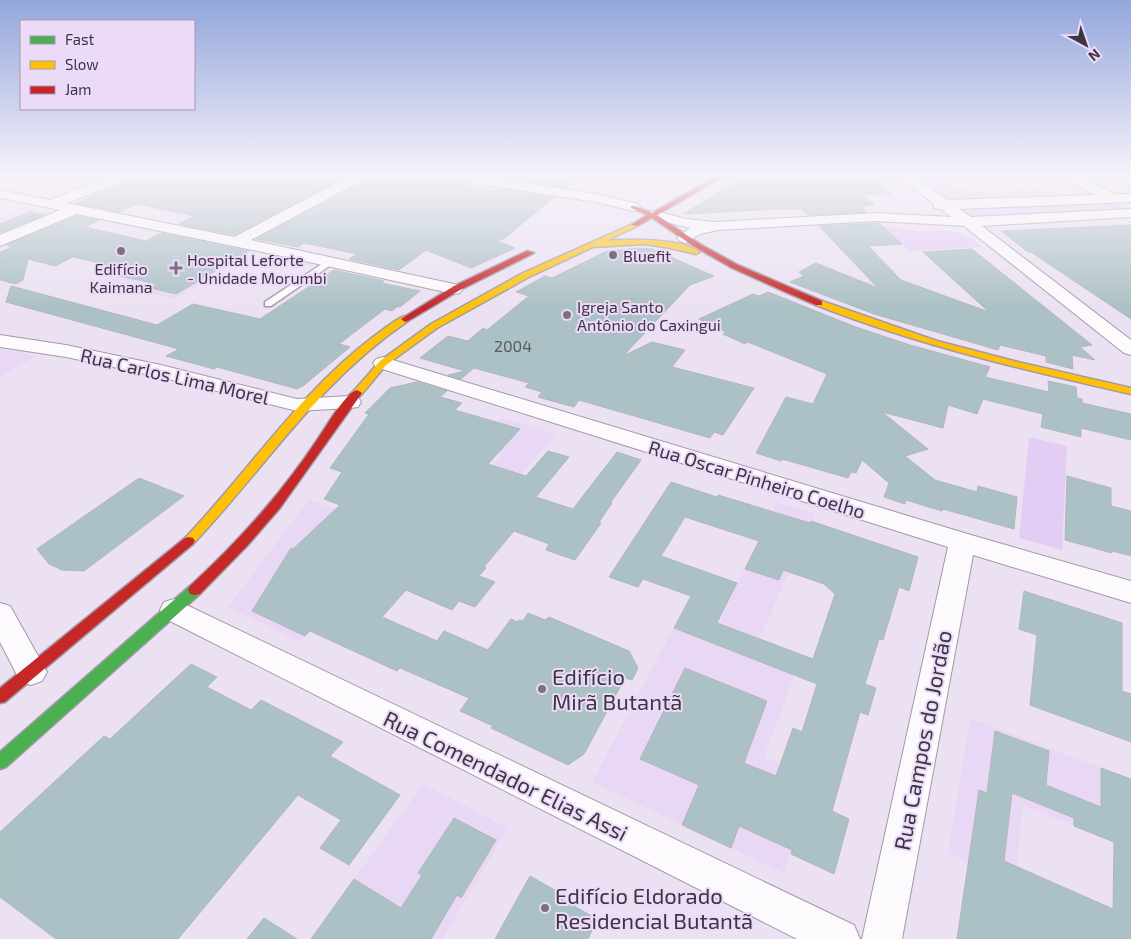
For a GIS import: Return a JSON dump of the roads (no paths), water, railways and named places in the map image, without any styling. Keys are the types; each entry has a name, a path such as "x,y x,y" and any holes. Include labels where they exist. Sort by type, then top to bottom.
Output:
{"main road":[{"path":"0,762 174,610 229,558 286,491 350,402 383,363 434,326 486,296 526,275 594,245 644,220"},
{"path":"662,220 686,238 719,259"},
{"path":"594,245 618,240 648,240 677,246 719,259 785,289 903,333 984,357 1131,391"},
{"path":"0,697 169,560 198,532 307,406 346,364 411,314 454,289 541,248"}],"street":[{"path":"0,241 50,220"},
{"path":"128,220 454,289"},
{"path":"236,242 277,220"},
{"path":"674,220 718,226 827,220"},
{"path":"928,220 968,222 1004,220"},
{"path":"965,220 1131,349"},
{"path":"686,238 695,231 718,226"},
{"name":"Rua Carlos Lima Morel","path":"0,341 151,369 297,405 307,406 350,402"},
{"name":"Rua Oscar Pinheiro Coelho","path":"383,363 962,542 1131,592"},
{"name":"Rua Campos do Jordão","path":"882,939 962,542"},
{"name":"Rua Comendador Elias Assi","path":"174,610 840,939"},
{"path":"0,614 31,672"}],"lane":[{"path":"268,304 331,262"}],"place":[{"name":"Edifício Kaimana","path":"121,251"},
{"name":"Bluefit","path":"613,255"},
{"name":"Hospital Leforte - Unidade Morumbi","path":"176,268"},
{"name":"Igreja Santo Antônio do Caxingui","path":"567,315"},
{"name":"Edifício Mirã Butantã","path":"542,689"},
{"name":"Edifício Eldorado Residencial Butantã","path":"545,908"}]}
